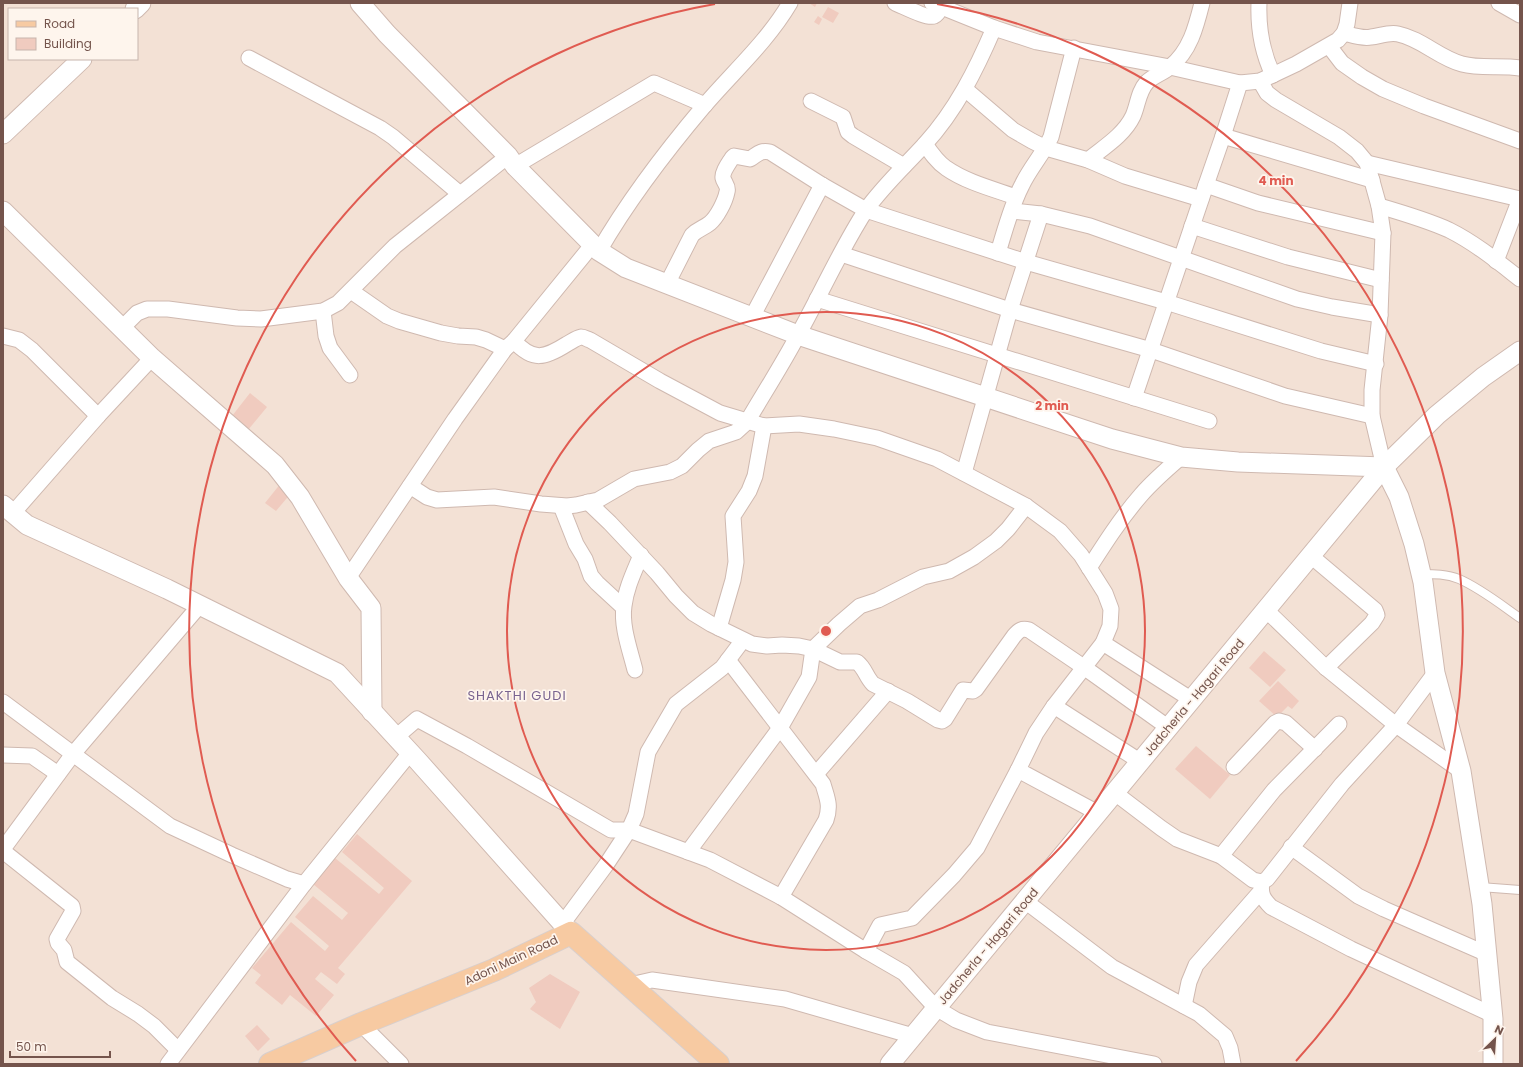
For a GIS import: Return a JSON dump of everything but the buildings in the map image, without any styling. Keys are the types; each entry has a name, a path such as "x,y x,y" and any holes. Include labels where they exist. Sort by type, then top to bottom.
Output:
{"main road":[{"name":"Adoni Main Road","path":"270,1064 362,1024 494,970 567,928 718,1064"}],"street":[{"path":"360,3 387,34 596,248 626,268 798,335 1112,439 1181,457 1238,462 1384,467"},
{"path":"348,578 410,486 509,345 596,248 635,194 705,106 756,50 790,3"},
{"path":"895,3 932,16 936,15 939,4 994,28 1037,42 1170,67 1240,83 1266,78 1338,40 1344,33 1347,24 1350,3"},
{"path":"1088,160 1124,129 1133,116 1139,95 1147,82 1170,67 1182,54 1190,42 1196,27 1202,3"},
{"path":"1259,3 1260,38 1265,60 1267,93 1276,100 1339,137 1357,151 1367,163 1379,206 1383,234 1380,315 1376,364 1372,390 1372,416 1384,467 1399,497 1424,582 1435,673 1461,771 1480,887 1493,1016 1492,1064"},
{"path":"1499,3 1520,15"},
{"path":"410,486 427,498 437,500 494,497 561,506 576,505 598,500 634,479 670,472 682,466 709,441 736,432 747,422 798,335 866,210 925,144 944,120 965,89 994,28"},
{"path":"1344,33 1358,37 1370,38 1383,34 1397,34 1412,38 1446,58 1462,64 1520,68"},
{"path":"1329,46 1342,63 1362,78 1384,89 1424,106 1520,141"},
{"path":"998,253 1014,204 1023,183 1046,148 1051,137 1074,48"},
{"path":"249,58 380,128 393,137 460,194"},
{"path":"3,134 81,60"},
{"path":"121,329 137,313 147,309 168,309 237,318 261,319 323,311 338,303 395,246 460,194 511,161 654,83 705,106"},
{"path":"1134,398 1240,83"},
{"path":"965,89 1013,130 1032,141 1046,148 1088,160 1125,176 1258,203 1383,234"},
{"path":"811,100 843,117 848,132 853,136 904,166"},
{"path":"1223,136 1372,180"},
{"path":"925,144 933,156 945,167 957,175 1014,204 1041,214 1090,226 1297,299 1332,307 1380,315"},
{"path":"666,284 692,235 714,219 726,197 728,190 723,180 723,174 732,158 734,156 750,159 760,152 770,152 822,185 866,210 1026,262 1166,302 1321,351 1376,364"},
{"path":"1367,163 1520,199 1496,261"},
{"path":"752,317 822,185"},
{"path":"1379,206 1414,216 1449,231 1481,249 1520,279"},
{"path":"3,211 152,358 275,465 300,497 348,578 371,608 372,712"},
{"path":"964,473 1010,310 1041,214"},
{"path":"1192,226 1288,257 1381,280"},
{"path":"841,254 1010,310 1151,350 1285,396 1372,416"},
{"path":"351,291 387,316 399,321 441,333 476,337 509,345 522,349 530,354 542,356 552,354 576,338 582,337 590,340 660,381 720,413 764,426 798,424 834,429 877,438 936,459 1026,506 1060,531 1081,555 1105,593 1111,608 1110,626 1103,643 1054,706 1036,733 977,848 954,875 912,918 880,925 866,952"},
{"path":"817,299 1209,421"},
{"path":"323,311 326,336 330,348 350,375"},
{"path":"3,336 18,340 32,350 98,416"},
{"name":"Jadcherla - Hagari Road","path":"893,1063 936,1008 1384,467 1437,415 1483,377 1520,352"},
{"path":"152,358 8,509 27,525 200,605 337,673 567,928 629,830 636,814 648,752 676,704 722,668 743,640"},
{"path":"719,628 733,580 736,562 733,516 749,491 755,476 764,426"},
{"path":"1089,568 1123,517 1141,495 1156,478 1181,457"},
{"path":"588,502 610,523 693,613 752,644 767,646 799,646 813,649 840,662 857,662 864,669 869,680 873,684 907,701 933,718 942,721 945,719 963,690 970,691 976,688 1014,636 1019,630 1024,629 1030,630 1169,728"},
{"path":"561,506 591,576 623,607"},
{"path":"688,852 780,728 809,676 813,649 860,606 878,600 923,577 949,571 974,557 996,541 1008,529 1026,506"},
{"path":"635,670 625,626 623,607 640,555"},
{"path":"1311,556 1375,610 1377,615 1372,623 1326,668"},
{"path":"178,1050 154,1026 112,998 68,962 64,950 57,940 73,911 72,906 3,850 73,754 200,605"},
{"path":"1266,610 1326,668 1396,725 1461,771"},
{"path":"1103,643 1192,700"},
{"path":"728,660 823,784 829,809 826,820 781,897"},
{"path":"1184,1006 1189,982 1196,965 1261,887 1342,784 1396,725 1435,673"},
{"path":"816,774 888,691"},
{"path":"3,702 170,826 266,870 304,884"},
{"path":"1054,706 1141,762"},
{"path":"396,737 418,719 611,830 629,830 710,860 781,897 866,952 904,973 936,1008 956,1020 987,1032 1154,1064"},
{"path":"1234,767 1275,723 1279,721 1286,723 1314,749"},
{"path":"1221,856 1274,790 1339,724"},
{"path":"168,1064 304,884 410,753"},
{"path":"3,756 32,756 58,774"},
{"path":"1018,770 1098,813"},
{"path":"1115,792 1161,828 1177,838 1221,856 1254,880 1261,887 1263,899 1271,907 1351,949 1493,1016"},
{"path":"1291,847 1358,896 1487,954"},
{"path":"1025,901 1112,967 1199,1014 1225,1036 1230,1048 1233,1064"},
{"path":"630,985 652,980 785,998 913,1036"},
{"path":"362,1024 401,1064"}],"lane":[{"path":"1421,574 1442,574 1458,578 1520,618"},
{"path":"1480,887 1520,890"}],"shaded area":[{"path":"3,3 1520,3 1520,1064 3,1064"}],"district":[{"name":"SHAKTHI GUDI","path":"517,695"}]}
